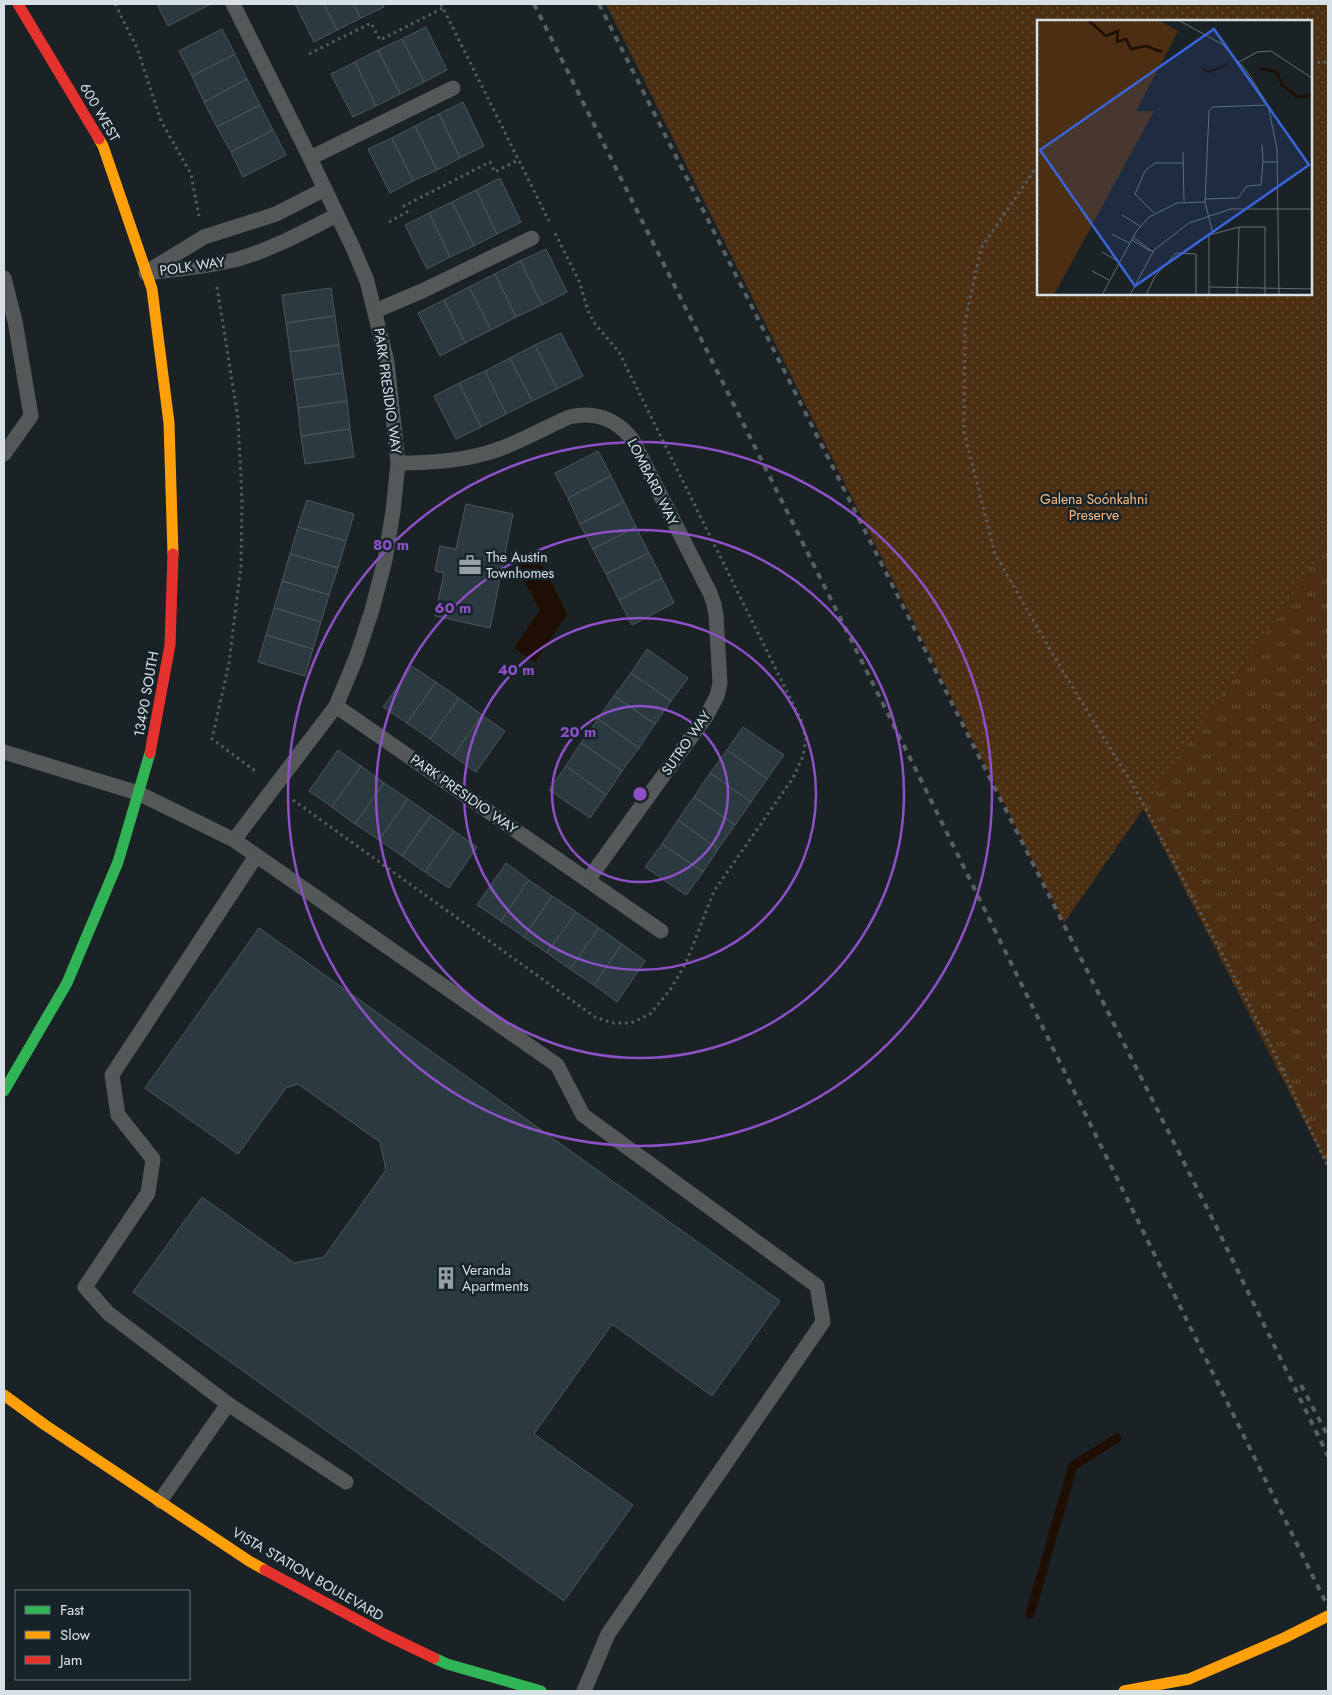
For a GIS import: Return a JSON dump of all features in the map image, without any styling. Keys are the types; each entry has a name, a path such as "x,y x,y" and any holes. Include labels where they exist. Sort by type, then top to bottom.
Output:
{"main road":[{"name":"600 WEST","path":"18,4 103,146 146,273"},
{"name":"13490 SOUTH","path":"4,1091 67,983 118,862 151,749 170,645 174,541 169,423 152,289 146,273"},
{"name":"VISTA STATION BOULEVARD","path":"4,1395 45,1425 249,1561 384,1634 447,1664 541,1691"},
{"path":"1124,1691 1190,1679 1284,1638 1328,1616"}],"lane":[{"name":"PARK PRESIDIO WAY","path":"237,5 367,281 386,362 398,463 393,511 383,568 372,610 356,658 336,706 661,931"},
{"path":"310,158 453,88"},
{"name":"POLK WAY","path":"146,273 204,237 276,214 325,189"},
{"name":"POLK WAY","path":"146,273 212,265 239,258 264,250 337,215"},
{"path":"375,311 422,291 532,238"},
{"path":"4,278 15,320 31,416 4,454"},
{"name":"LOMBARD WAY","path":"398,463 429,463 481,455 569,417 581,414 594,415 616,423 632,439 710,593 716,615"},
{"name":"SUTRO WAY","path":"588,880 713,705 720,682 716,615"},
{"path":"234,840 336,706"},
{"path":"4,752 138,793 234,840 556,1066 583,1115 817,1286 823,1322 608,1634 584,1691"},
{"path":"256,856 112,1075 118,1115 152,1159 150,1185 148,1194 85,1287 108,1313 228,1404 346,1482"},
{"path":"160,1501 228,1404"}],"path":[{"path":"115,4 137,48 161,120 191,174 204,237"},
{"path":"288,796 595,1017 612,1023 631,1023 650,1014 670,990 686,963 714,891 793,778 804,756 806,739 801,720 619,352 595,324 588,311 579,281 441,4"},
{"path":"309,54 371,23 380,40 444,8"},
{"path":"1312,63 1328,62"},
{"path":"389,222 407,212 404,206 490,162 496,172 518,160"},
{"path":"1037,166 981,248 965,322 964,432 995,554 1062,670 1137,792 1275,1054 1328,1167"},
{"path":"212,265 221,309 238,418 242,501 241,566 231,653 212,739 258,773"}],"green space":[{"name":"Galena Soónkahni Preserve","path":"606,4 1328,4 1328,543 1064,923"},
{"name":"Galena Soónkahni Preserve","path":"728,4 1328,4 1328,1167"}],"shaded area":[{"path":"523,560 543,566 567,614 535,662 514,648 540,610 520,573"}],"building":[{"path":"157,4 211,4 168,26"},
{"path":"295,4 324,4 337,30 314,42"},
{"path":"324,4 353,4 361,18 337,30"},
{"path":"353,4 383,4 384,7 361,18"},
{"path":"426,27 447,70 424,82 402,39"},
{"path":"222,29 235,54 192,76 179,51"},
{"path":"402,39 424,82 400,94 378,50"},
{"path":"378,50 400,94 376,106 355,62"},
{"path":"235,54 247,79 204,102 192,76"},
{"path":"355,62 376,106 353,117 331,74"},
{"path":"247,79 260,105 217,127 204,102"},
{"path":"463,102 484,146 460,158 439,114"},
{"path":"260,105 273,130 231,152 217,127"},
{"path":"439,114 460,158 437,170 415,126"},
{"path":"415,126 437,170 413,181 392,138"},
{"path":"273,130 286,155 243,177 231,152"},
{"path":"392,138 413,181 390,193 368,149"},
{"path":"500,178 521,222 497,234 476,190"},
{"path":"476,190 497,234 474,246 452,202"},
{"path":"452,202 474,246 450,257 429,213"},
{"path":"429,213 450,257 427,269 405,225"},
{"path":"546,249 567,292 542,305 520,261"},
{"path":"520,261 542,305 516,317 495,274"},
{"path":"495,274 516,317 491,330 469,287"},
{"path":"469,287 491,330 465,343 444,300"},
{"path":"331,288 335,316 286,323 282,295"},
{"path":"444,300 465,343 440,356 418,313"},
{"path":"335,316 339,345 290,352 286,323"},
{"path":"561,333 583,376 557,389 535,345"},
{"path":"339,345 343,373 294,380 290,352"},
{"path":"535,345 557,389 532,401 510,358"},
{"path":"510,358 532,401 506,414 485,371"},
{"path":"485,371 506,414 481,427 459,383"},
{"path":"343,373 347,401 298,408 294,380"},
{"path":"459,383 481,427 456,439 434,396"},
{"path":"347,401 350,429 301,436 298,408"},
{"path":"350,429 354,457 305,464 301,436"},
{"path":"598,451 611,476 568,498 555,473"},
{"path":"611,476 624,502 580,524 568,498"},
{"path":"307,500 354,514 346,541 298,527"},
{"path":"624,502 636,527 593,549 580,524"},
{"name":"The Austin Townhomes","path":"466,504 513,514 490,628 435,616 444,573 435,571 440,546 456,549"},
{"path":"298,527 346,541 338,568 290,554"},
{"path":"636,527 649,553 606,574 593,549"},
{"path":"649,553 662,578 619,600 606,574"},
{"path":"290,554 338,568 329,595 282,581"},
{"path":"662,578 674,603 632,625 619,600"},
{"path":"282,581 329,595 321,622 274,608"},
{"path":"274,608 321,622 313,649 266,635"},
{"path":"266,635 313,649 305,676 258,662"},
{"path":"647,649 688,678 671,701 631,673"},
{"path":"412,666 436,682 407,723 383,707"},
{"path":"631,673 671,701 655,724 614,696"},
{"path":"436,682 459,698 430,739 407,723"},
{"path":"614,696 655,724 639,748 598,719"},
{"path":"459,698 482,715 453,756 430,739"},
{"path":"482,715 505,731 476,772 453,756"},
{"path":"598,719 639,748 622,771 581,743"},
{"path":"743,727 784,755 767,779 727,750"},
{"path":"581,743 622,771 606,795 566,766"},
{"path":"338,750 361,766 332,807 309,791"},
{"path":"727,750 767,779 751,802 710,773"},
{"path":"361,766 384,783 355,824 332,807"},
{"path":"566,766 606,795 590,818 549,790"},
{"path":"710,773 751,802 735,825 694,797"},
{"path":"384,783 408,799 379,840 355,824"},
{"path":"694,797 735,825 718,849 678,820"},
{"path":"408,799 431,815 402,856 379,840"},
{"path":"431,815 454,831 425,872 402,856"},
{"path":"678,820 718,849 703,872 662,844"},
{"path":"454,831 477,847 449,888 425,872"},
{"path":"662,844 703,872 686,895 645,867"},
{"path":"506,863 529,880 501,921 477,905"},
{"path":"529,880 552,896 524,937 501,921"},
{"path":"552,896 576,912 547,953 524,937"},
{"path":"576,912 599,928 570,969 547,953"},
{"name":"Veranda Apartments","path":"259,928 780,1301 712,1396 612,1324 534,1434 633,1505 564,1601 133,1292 202,1197 294,1263 324,1257 386,1170 380,1142 298,1084 286,1088 238,1154 145,1088"},
{"path":"599,928 622,944 594,985 570,969"},
{"path":"622,944 645,961 617,1002 594,985"}],"waterway":[{"path":"1030,1614 1073,1466 1117,1438"}],"railway":[{"path":"534,4 917,772 1328,1607"},
{"path":"599,4 1213,1220 1328,1456"},
{"path":"1301,1385 1328,1436"}],"traffic: fast":[{"path":"4,1091 67,983 118,862 150,753"},
{"path":"434,1658 447,1664 541,1691"}],"traffic: slow":[{"path":"99,139 152,289 169,423 173,554"},
{"path":"4,1395 45,1425 265,1570"},
{"path":"1124,1691 1189,1679 1284,1638 1328,1616"}],"traffic: jam":[{"path":"18,4 99,139"},
{"path":"150,753 170,645 173,554"},
{"path":"265,1570 384,1634 434,1658"}],"place":[{"name":"The Austin Townhomes","path":"470,565"},
{"name":"Veranda Apartments","path":"446,1278"}]}
